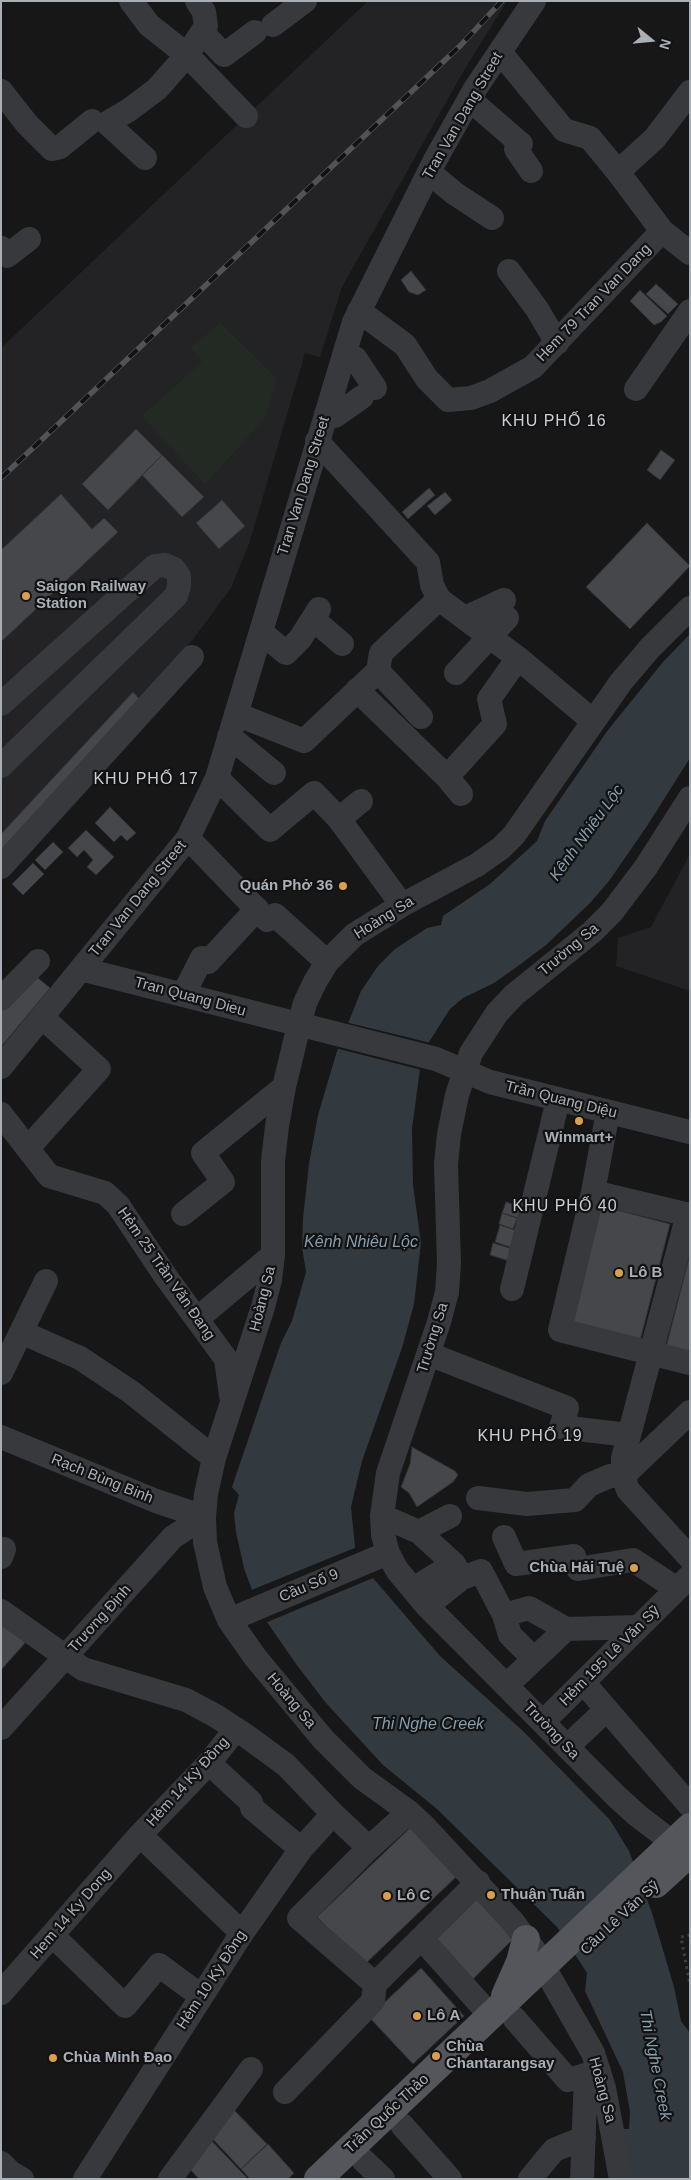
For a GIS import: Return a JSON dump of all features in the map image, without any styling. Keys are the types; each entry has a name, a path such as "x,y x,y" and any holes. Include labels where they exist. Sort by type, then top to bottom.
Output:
{"main road":[{"name":"Cầu Lê Văn Sỹ","path":"569,1954 679,1853"},
{"path":"501,2015 526,1939"},
{"name":"Trần Quốc Thảo","path":"318,2179 569,1954"},
{"name":"Trần Quốc Thảo","path":"344,2179 402,2125 501,2015"}],"street":[{"path":"130,1 149,25 187,54 246,116"},
{"path":"145,158 107,123 129,110 157,88 203,33 206,19 197,1"},
{"path":"203,33 229,63 264,28 304,1"},
{"name":"Tran Van Dang Street","path":"1,1067 188,838 217,778 326,414 359,311 429,172 469,99 534,1"},
{"path":"500,52 564,130 590,138 662,231 690,253"},
{"path":"1,91 27,124 52,148 60,147 92,121"},
{"path":"618,172 655,138 690,92"},
{"path":"469,99 521,144 516,149 531,171"},
{"path":"429,172 454,193 492,218"},
{"name":"Hem 79 Tran Van Dang","path":"359,311 404,345 427,379 448,400 471,398 490,391 533,367 662,231"},
{"path":"1,248 6,256 29,239"},
{"path":"509,271 537,309 557,343"},
{"path":"636,389 690,311"},
{"path":"326,414 335,416 368,392 355,358 344,355"},
{"path":"318,441 428,562 432,585 439,599 518,658 593,721"},
{"path":"1,704 155,566 164,565 174,569 179,576 180,586 176,596 1,766"},
{"path":"232,725 304,741 357,690 379,662 439,599"},
{"name":"Hoàng Sa","path":"621,2179 593,2073 586,2038 526,1939 478,1882 409,1812 362,1778 323,1739 254,1657 239,1615 215,1587 205,1542 204,1517 206,1494 214,1458 263,1308 270,1280 273,1255 273,1161 284,1087 305,1003 327,962 354,935 402,905 477,866 501,848 514,835 622,682 650,648 690,608"},
{"path":"456,672 490,637 506,609 465,618"},
{"path":"260,632 286,653 300,639 316,614 342,644"},
{"path":"1,867 192,657"},
{"path":"357,690 454,786 495,724 489,699 518,658"},
{"path":"379,662 421,717"},
{"path":"232,725 274,773"},
{"path":"217,778 270,830 321,787 339,820 402,905"},
{"name":"Trường Sa","path":"679,1853 616,1796 420,1598 397,1570 388,1553 383,1535 382,1516 388,1473 429,1354 446,1292 449,1263 446,1164 452,1116 464,1071 471,1053 497,1013 514,995 592,932 612,912 646,867 690,798"},
{"path":"339,820 361,801"},
{"path":"188,838 267,920 275,915 327,962"},
{"path":"183,995 202,958 208,962 257,909"},
{"path":"1,999 38,961"},
{"name":"Tran Quang Dieu","path":"81,969 299,1026"},
{"path":"28,1148 100,1069 42,1017"},
{"name":"Trần Quang Diệu","path":"299,1026 436,1059 490,1082 690,1132"},
{"path":"183,1214 223,1182 203,1153 284,1087"},
{"path":"512,1288 558,1100"},
{"path":"608,1112 593,1192 560,1330 690,1362"},
{"name":"Hẻm 25 Trần Văn Đang","path":"1,1114 49,1176 105,1193 118,1205 226,1359 232,1402"},
{"path":"593,1192 689,1214 628,1435 623,1458 623,1476 628,1490 690,1558"},
{"path":"197,1319 273,1255"},
{"path":"1,1373 46,1281"},
{"path":"21,1332 87,1363 132,1392 214,1458"},
{"path":"429,1354 567,1408 561,1427 628,1435"},
{"path":"478,1498 526,1504 575,1500 589,1485 610,1476 623,1476 690,1412"},
{"name":"Rạch Bùng Binh","path":"1,1437 156,1501 204,1517"},
{"path":"382,1516 419,1532 458,1571"},
{"path":"419,1532 450,1516"},
{"name":"Trương Định","path":"1,1728 173,1537 204,1517"},
{"path":"504,1537 516,1564 574,1556 578,1569 633,1560 683,1582"},
{"name":"Cầu Số 9","path":"239,1615 388,1553"},
{"path":"420,1598 458,1571 481,1571 507,1625 534,1659"},
{"name":"Hẻm 195 Lê Văn Sỹ","path":"543,1722 683,1582"},
{"path":"477,1655 507,1625 529,1608 566,1629 638,1627"},
{"path":"1,1611 83,1669 186,1700 236,1729 286,1765 332,1814 369,1848"},
{"path":"507,1685 566,1629"},
{"path":"583,1682 690,1806"},
{"path":"567,1747 606,1710"},
{"name":"Hẻm 14 Kỳ Ðồng","path":"140,1835 209,1763 236,1729"},
{"path":"209,1763 252,1802 252,1808 301,1849"},
{"path":"375,1984 299,1918 369,1848 409,1812"},
{"name":"Hẻm 10 Kỳ Ðồng","path":"85,2179 242,1933 301,1849 332,1814"},
{"path":"140,1835 242,1933"},
{"name":"Hem 14 Ky Dong","path":"1,1993 140,1835"},
{"path":"285,2092 373,2001 375,1984 422,1940 478,1882"},
{"path":"52,1935 125,2006 160,1965 190,1988"},
{"path":"422,1940 568,2080 593,2073 584,2138 582,2179"},
{"path":"170,2179 252,2069"},
{"path":"402,2125 450,2179"},
{"path":"530,2179 554,2150 584,2138"},
{"path":"363,2160 384,2179"},
{"path":"1,2163 10,2172 22,2179"}],"path":[{"path":"690,1935 681,1937 690,1985"}],"shaded area":[{"path":"368,1 507,1 463,72 342,287 320,357 305,353 250,541 231,588 194,638 1,865 1,348"},
{"path":"220,323 277,379 265,418 205,484 142,416 202,362 191,348"},
{"path":"690,854 690,991 616,966 618,938 651,927"}],"water":[{"path":"690,634 690,758 647,826 609,881 590,903 546,945 494,983 463,998 450,1009 429,1042 420,1069 412,1129 413,1185 421,1243 414,1304 402,1348 362,1461 351,1507 355,1547 362,1563 373,1578 440,1656 523,1731 610,1820 629,1851 652,1913 674,1987 681,2021 690,2033 690,2179 632,2179 623,2129 629,2129 630,2112 623,2072 585,1991 587,1973 557,1927 437,1809 383,1765 326,1703 296,1664 267,1622 244,1568 234,1513 239,1495 232,1487 281,1343 292,1321 306,1272 302,1247 303,1218 309,1164 318,1115 337,1051 361,991 378,966 395,949 427,928 441,925 443,916 490,884 537,841 545,821 608,730 663,662"}],"pier":[{"path":"345,1022 431,1043 422,1070 335,1048"},
{"path":"357,1547 373,1578 265,1623 249,1591"}],"building":[{"path":"411,271 426,290 418,295 409,292 401,280"},
{"path":"656,284 678,304 668,314 646,294"},
{"path":"640,290 667,316 661,322 654,325 630,301"},
{"path":"136,429 162,455 108,510 82,484"},
{"path":"661,450 675,460 660,480 647,470"},
{"path":"162,455 204,497 182,517 142,475"},
{"path":"429,488 435,495 408,519 402,512"},
{"path":"445,492 452,500 435,515 427,506"},
{"name":"Saigon Railway Station","path":"61,494 92,529 104,518 118,532 1,642 1,550"},
{"path":"222,500 245,526 219,549 196,523"},
{"path":"647,523 690,566 630,629 586,587"},
{"path":"133,692 144,704 1,862 1,834"},
{"path":"110,807 136,833 127,841 121,835 114,842 95,823"},
{"path":"86,830 114,857 96,875 87,867 93,860 84,850 77,857 68,848"},
{"path":"53,842 63,852 45,870 35,860"},
{"path":"33,863 44,874 23,895 12,884"},
{"path":"32,973 50,988 1,1047 1,1010"},
{"path":"506,1202 524,1208 521,1219 502,1213"},
{"name":"Lô B","path":"598,1205 670,1224 640,1341 568,1322"},
{"path":"502,1213 517,1218 513,1229 499,1224"},
{"path":"500,1225 518,1231 513,1248 495,1242"},
{"path":"493,1243 516,1250 509,1261 490,1255"},
{"path":"690,1254 690,1353 666,1347"},
{"path":"412,1447 455,1471 458,1475 453,1482 417,1507 409,1493 401,1487 410,1464"},
{"path":"1,1618 25,1643 1,1670"},
{"name":"Lô C","path":"411,1827 457,1876 363,1966 317,1917"},
{"path":"474,1895 516,1936 469,1983 428,1942"},
{"name":"Lô A","path":"421,1968 464,2016 413,2064 369,2017"},
{"path":"233,2109 267,2144 241,2169 207,2133"},
{"path":"210,2139 248,2179 199,2179 185,2164"},
{"path":"268,2144 294,2173 288,2179 250,2179 241,2169"}],"railway":[{"path":"1,478 461,45 502,1"}],"place":[{"name":"Saigon Railway Station","path":"26,596"},
{"name":"Quán Phở 36","path":"343,886"},
{"name":"Winmart+","path":"579,1121"},
{"name":"Lô B","path":"619,1273"},
{"name":"Chùa Hải Tuệ","path":"634,1568"},
{"name":"Thuận Tuấn","path":"491,1895"},
{"name":"Lô C","path":"387,1896"},
{"name":"Lô A","path":"417,2016"},
{"name":"Chùa Chantarangsay","path":"436,2056"},
{"name":"Chùa Minh Đạo","path":"53,2058"}],"district":[{"name":"KHU PHỐ 16","path":"554,422"},
{"name":"KHU PHỐ 17","path":"146,780"},
{"name":"KHU PHỐ 40","path":"565,1207"},
{"name":"KHU PHỐ 19","path":"530,1437"}],"water label":[{"name":"Kênh Nhiêu Lộc","path":"587,833"},
{"name":"Kênh Nhiêu Lộc","path":"361,1243"},
{"name":"Thi Nghe Creek","path":"428,1725"},
{"name":"Thi Nghe Creek","path":"655,2065"}]}
